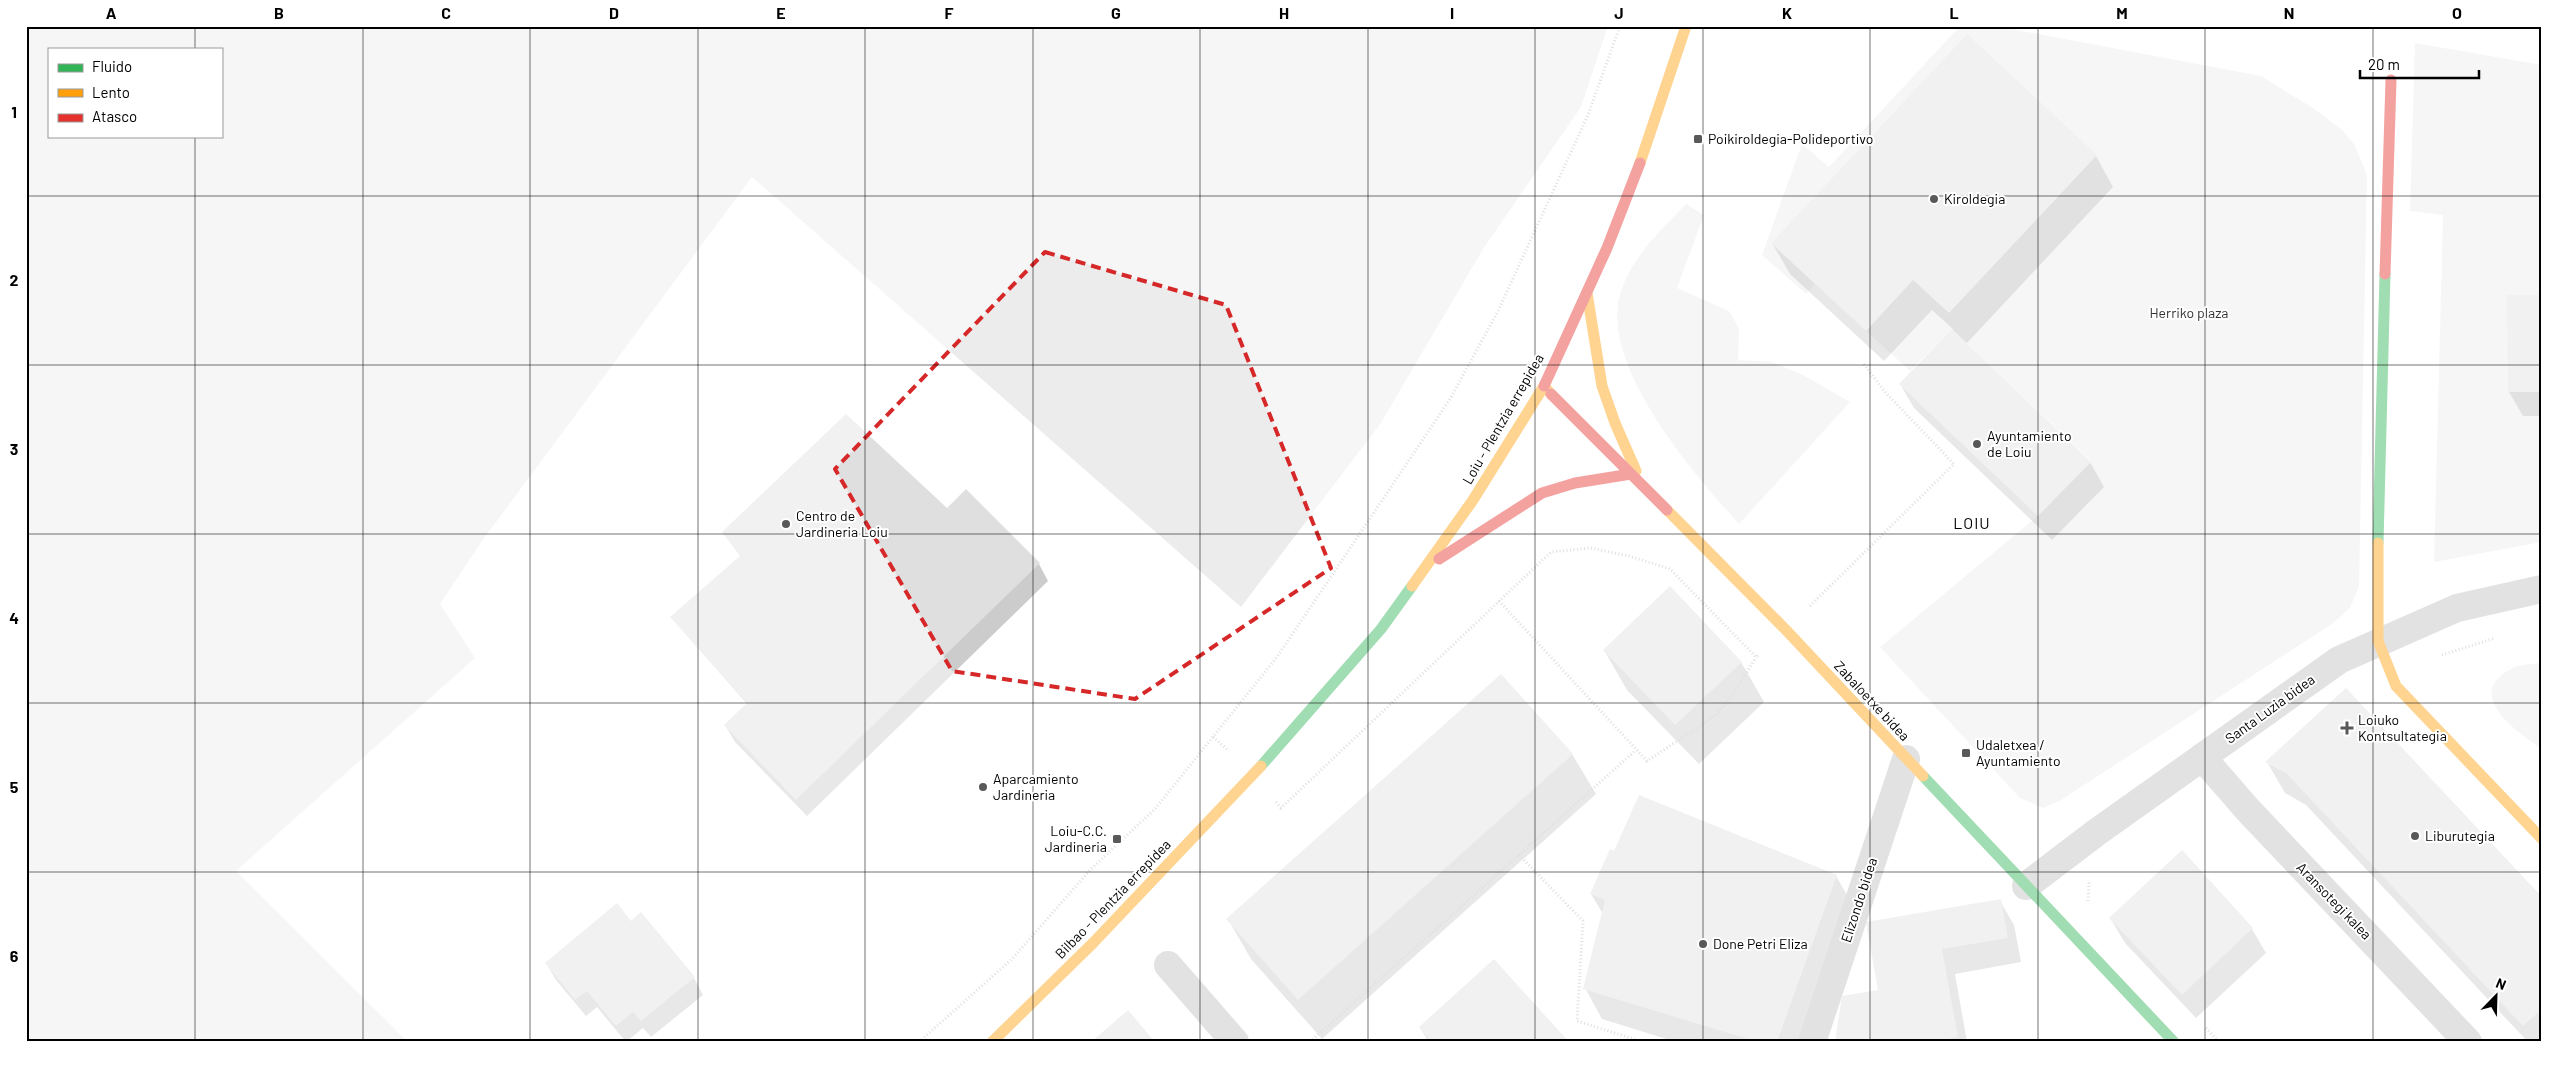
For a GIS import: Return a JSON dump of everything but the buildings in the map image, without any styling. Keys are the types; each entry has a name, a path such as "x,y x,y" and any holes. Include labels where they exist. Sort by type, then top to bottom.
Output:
{"main road":[{"name":"Loiu - Plentzia errepidea","path":"1254,774 1381,629 1473,500 1544,386 1607,248 1654,126 1686,26"},
{"path":"2391,80 2377,570 2378,641 2396,686 2542,839"},
{"path":"1587,293 1594,328 1599,373 1610,412 1643,486"},
{"name":"Zabaloetxe bidea","path":"1544,386 1786,630 2174,1042"},
{"path":"1425,568 1542,493 1575,483 1631,474"},
{"name":"Bilbao - Plentzia errepidea","path":"992,1042 1093,943 1254,774"}],"street":[{"name":"Santa Luzia bidea","path":"2026,886 2339,660 2378,641 2457,608 2542,589"},
{"name":"Aransotegi kalea","path":"2202,758 2248,810 2468,1042"},
{"name":"Elizondo bidea","path":"1812,1042 1906,759"},
{"path":"1168,965 1235,1042"}],"path":[{"path":"919,1042 1012,959 1091,870 1155,809 1277,657 1450,399 1498,312 1588,115 1620,26"},
{"path":"1499,600 1646,761 1715,716 1732,696 1756,658 1954,464 1886,392 1863,363"},
{"path":"1213,736 1254,774 1281,808 1551,552 1590,548 1629,556 1670,569 1756,658"},
{"path":"2396,686 2433,658 2502,636"},
{"path":"1310,1042 1636,750"},
{"path":"1519,855 1583,921 1577,1021 1643,1042"},
{"path":"2088,902 2089,881 2096,875"},
{"path":"2200,1021 2219,1042"}],"highlighted area":[{"path":"1045,252 1226,305 1331,568 1135,699 952,671 835,469"}],"green space":[{"path":"26,26 1608,26 1581,107 1483,249 1381,423 1241,607 752,177 482,541 440,604 475,658 236,871 408,1042 26,1042"},
{"name":"Herriko plaza","path":"1960,26 1996,26 2261,76 2313,108 2341,129 2354,144 2367,175 2359,586 2350,608 2332,624 2061,800 2043,808 2020,798 1880,647 2038,516 2091,461 1952,329 1910,371 1866,331 1913,280 1967,34 1771,243 1815,284 1806,294 1762,255 1802,144 1829,167"},
{"path":"2415,43 2542,65 2542,542 2434,562 2443,215 2410,211"},
{"path":"1686,204 1704,215 1677,288 1729,311 1739,329 1738,360 1772,362 1803,375 1850,402 1739,524 1698,476 1653,414 1635,381 1622,348 1617,317 1622,288 1627,276 1641,253"},
{"path":"2542,663 2542,749 2509,724 2499,713 2493,702 2492,690 2497,679 2514,667"}],"traffic: fast":[{"path":"2378,543 2385,274"},
{"path":"1261,766 1381,629 1412,586"},
{"path":"1923,776 2174,1042"}],"traffic: slow":[{"path":"1640,163 1686,26"},
{"path":"1587,293 1602,386 1615,423 1636,471"},
{"path":"1412,586 1473,500 1544,386 1551,394"},
{"path":"1667,510 1786,630 1923,776"},
{"path":"2378,543 2378,641 2396,686 2542,839"},
{"path":"992,1042 1093,943 1261,766"}],"traffic: jam":[{"path":"2385,274 2391,80"},
{"path":"1544,386 1607,248 1640,163"},
{"path":"1551,394 1667,510"},
{"path":"1439,559 1542,493 1575,483 1631,474"}],"place":[{"name":"Poikiroldegia-Polideportivo","path":"1698,139"},
{"name":"Kiroldegia","path":"1934,199"},
{"name":"Ayuntamiento de Loiu","path":"1977,444"},
{"name":"Centro de Jardineria Loiu","path":"786,524"},
{"name":"Loiuko Kontsultategia","path":"2347,728"},
{"name":"Udaletxea / Ayuntamiento","path":"1966,753"},
{"name":"Aparcamiento Jardineria","path":"983,787"},
{"name":"Liburutegia","path":"2415,836"},
{"name":"Loiu-C.C. Jardineria","path":"1117,839"},
{"name":"Done Petri Eliza","path":"1703,944"}],"district":[{"name":"LOIU","path":"1972,523"}]}
